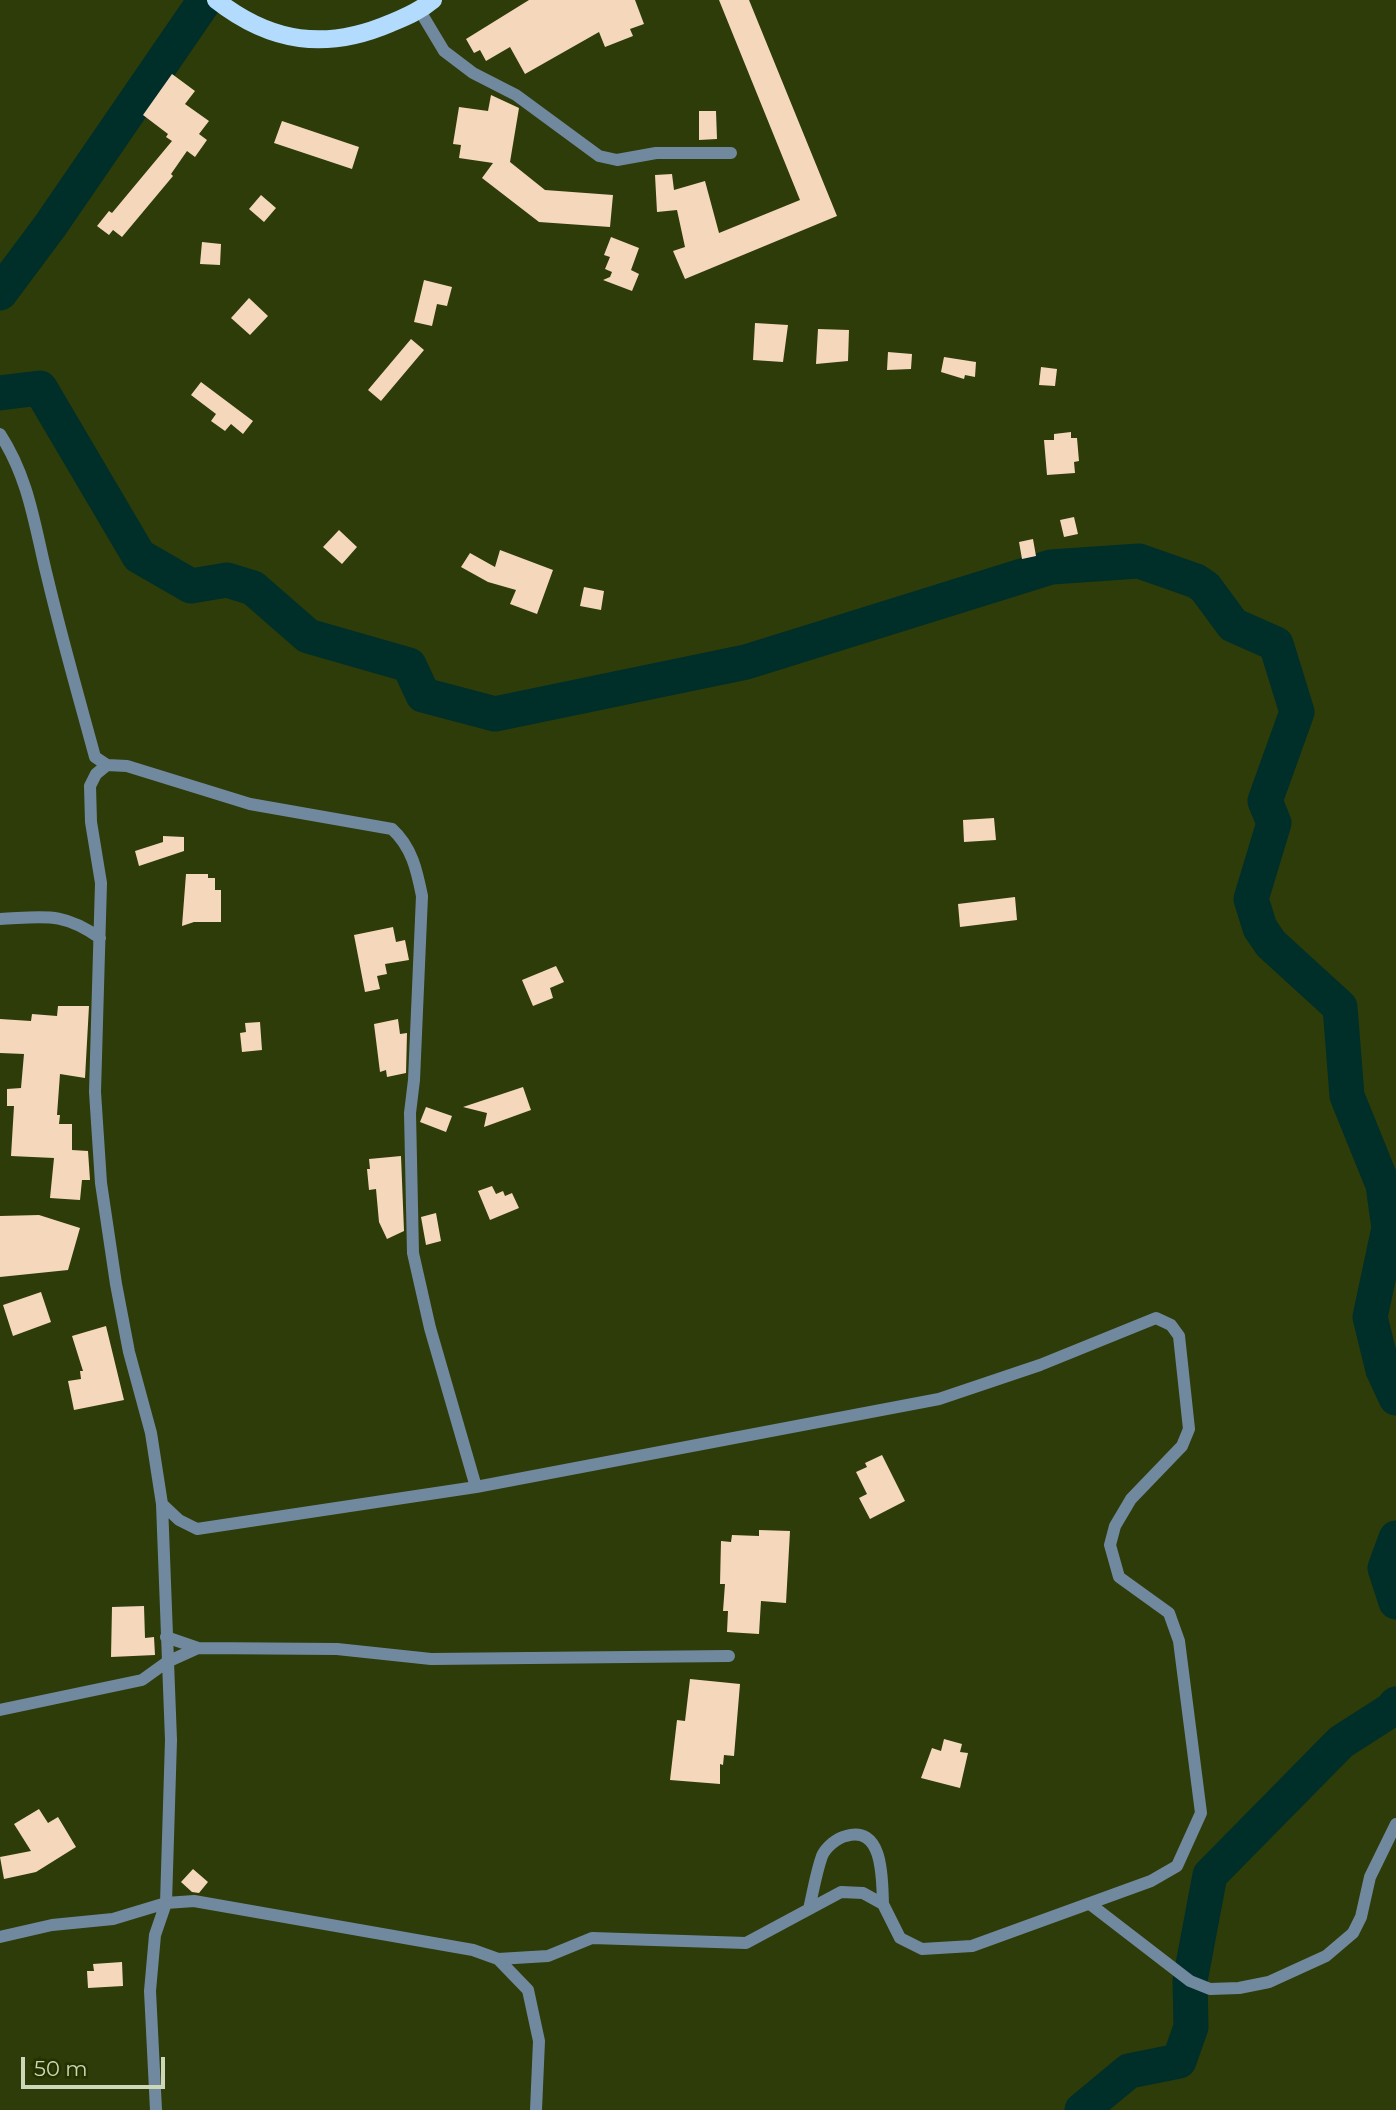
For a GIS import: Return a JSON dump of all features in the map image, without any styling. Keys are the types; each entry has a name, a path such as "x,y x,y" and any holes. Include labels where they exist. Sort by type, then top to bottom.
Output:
{"main road":[{"path":"218,2 249,24 287,37 326,41 369,33 426,5"}],"street":[{"path":"426,5 444,51 473,73 516,95 599,156 617,160 656,153 732,153"},
{"path":"0,434 16,459 32,503 47,579 95,757 107,765 152,772 250,804 392,830 403,839 416,866 422,896 416,1058 410,1113 413,1253 430,1328 476,1487"},
{"path":"107,765 96,774 90,786 91,822 100,883 95,1092 101,1183 116,1284 129,1352 150,1433 162,1504 171,1740 166,1903 155,1935 150,1991 156,2110"},
{"path":"0,919 60,916 81,924 100,938"},
{"path":"162,1504 179,1520 197,1529 476,1487 939,1399 1040,1365 1156,1318 1171,1325 1179,1336 1189,1429 1182,1446 1131,1499 1115,1526 1110,1545 1119,1577 1169,1613 1179,1641 1201,1813 1177,1866 1151,1881 972,1946 922,1949 900,1938 883,1904 876,1849 869,1838 857,1833 838,1838 823,1854 810,1909"},
{"path":"166,1637 198,1648 337,1648 431,1659 729,1656"},
{"path":"0,1710 142,1680 167,1662 198,1648"},
{"path":"1090,1903 1190,1981 1210,1989 1239,1988 1269,1982 1326,1956 1353,1933 1361,1917 1370,1877 1396,1824"},
{"path":"0,1937 52,1925 113,1919 166,1903 194,1901 474,1950 498,1959 548,1956 592,1938 746,1943 841,1892 863,1893 883,1904"},
{"path":"498,1959 527,1990 539,2040 537,2110"}],"building":[{"path":"529,0 635,0 644,24 630,29 633,36 605,47 599,32 525,74 510,47 486,61 480,50 474,53 466,39"},
{"path":"719,0 749,0 837,216 685,279 673,251 685,247 677,210 657,212 655,175 672,174 674,190 705,181 719,233 800,200"},
{"path":"172,74 195,91 185,104 209,121 199,134 207,140 195,157 187,151 171,174 173,176 122,237 113,230 109,235 97,226 109,211 112,213 172,141 166,137 168,134 143,115"},
{"path":"491,95 519,108 510,162 545,190 613,195 610,227 539,222 482,178 493,163 459,158 461,145 453,144 459,107 488,111"},
{"path":"699,111 716,111 717,139 699,140"},
{"path":"282,121 359,147 352,169 274,143"},
{"path":"261,195 276,208 264,222 249,209"},
{"path":"611,237 639,248 631,270 639,274 632,291 603,280 610,277 612,272 605,269 610,257 604,255"},
{"path":"202,242 221,244 220,265 200,264"},
{"path":"424,280 452,287 447,306 437,304 432,326 414,322"},
{"path":"249,298 268,316 250,335 231,318"},
{"path":"755,323 788,325 783,362 753,360"},
{"path":"818,329 849,330 848,361 816,364"},
{"path":"411,339 424,350 381,401 368,390"},
{"path":"888,352 912,354 911,369 887,370"},
{"path":"944,357 976,362 975,377 965,375 964,379 941,372"},
{"path":"1041,367 1057,369 1055,386 1039,385"},
{"path":"201,382 253,421 243,434 231,424 225,431 211,421 216,414 191,395"},
{"path":"1071,432 1071,438 1077,438 1079,461 1074,462 1075,473 1047,475 1044,440 1054,440 1054,434"},
{"path":"1074,517 1078,534 1064,537 1060,520"},
{"path":"339,530 357,547 342,564 323,547"},
{"path":"1033,539 1036,556 1022,559 1019,542"},
{"path":"500,550 553,570 537,614 510,604 516,590 488,582 461,567 470,553 495,567"},
{"path":"584,587 604,591 601,610 580,606"},
{"path":"994,818 996,840 964,842 963,820"},
{"path":"163,836 184,837 184,851 139,866 135,851 163,842"},
{"path":"186,874 208,874 208,878 215,878 215,890 221,890 221,922 194,922 182,926"},
{"path":"1015,897 1017,920 960,927 958,904"},
{"path":"393,927 396,942 405,940 409,960 385,964 387,974 377,976 380,989 365,992 354,935"},
{"path":"556,966 564,982 550,988 553,998 533,1006 522,980"},
{"path":"58,1006 89,1006 85,1078 60,1074 57,1115 60,1115 59,1124 72,1124 72,1150 88,1151 90,1180 82,1180 80,1200 50,1198 54,1158 11,1156 14,1106 7,1106 7,1089 21,1088 24,1054 0,1053 0,1019 31,1021 32,1014 57,1016"},
{"path":"398,1019 400,1034 407,1033 406,1073 387,1077 386,1070 380,1072 374,1024"},
{"path":"260,1022 262,1050 242,1052 240,1033 246,1032 245,1023"},
{"path":"523,1087 531,1110 484,1127 487,1113 463,1107"},
{"path":"426,1107 452,1116 446,1132 420,1122"},
{"path":"401,1156 404,1231 387,1239 379,1222 376,1189 369,1190 367,1169 370,1169 369,1159"},
{"path":"492,1186 496,1194 503,1191 505,1196 512,1193 519,1208 490,1220 478,1191"},
{"path":"436,1213 441,1241 426,1245 421,1217"},
{"path":"39,1215 80,1228 68,1270 0,1277 0,1216"},
{"path":"41,1292 51,1322 13,1336 3,1305"},
{"path":"106,1326 124,1400 74,1410 68,1381 81,1379 80,1371 83,1371 72,1336"},
{"path":"882,1455 905,1501 870,1519 859,1498 867,1494 856,1472 867,1467 865,1463"},
{"path":"759,1530 790,1531 786,1603 761,1601 759,1634 727,1632 728,1611 723,1611 725,1584 720,1584 721,1541 731,1542 732,1535 759,1536"},
{"path":"144,1606 145,1638 154,1637 155,1655 111,1657 112,1607"},
{"path":"690,1679 740,1684 734,1756 724,1755 723,1765 720,1764 720,1784 670,1780 677,1720 685,1721"},
{"path":"944,1739 962,1744 960,1752 968,1753 960,1788 921,1778 932,1748 941,1751"},
{"path":"39,1809 48,1823 58,1817 76,1847 36,1872 4,1879 0,1857 31,1851 14,1824"},
{"path":"193,1869 208,1882 199,1893 192,1892 181,1882"},
{"path":"122,1962 123,1986 88,1988 87,1971 94,1971 93,1964"}],"waterway":[{"path":"0,293 50,226 205,0"},
{"path":"0,393 40,388 139,556 191,586 227,580 253,588 308,636 409,665 423,695 495,714 746,662 1051,567 1139,561 1196,581 1205,587 1233,625 1276,644 1297,712 1265,801 1274,823 1251,899 1260,928 1271,944 1340,1007 1347,1096 1383,1185 1389,1228 1370,1317 1383,1370 1396,1398"},
{"path":"1396,1538 1385,1568 1396,1602"},
{"path":"1082,2110 1129,2071 1179,2061 1191,2027 1190,1981 1210,1875 1341,1742 1396,1704"}]}
